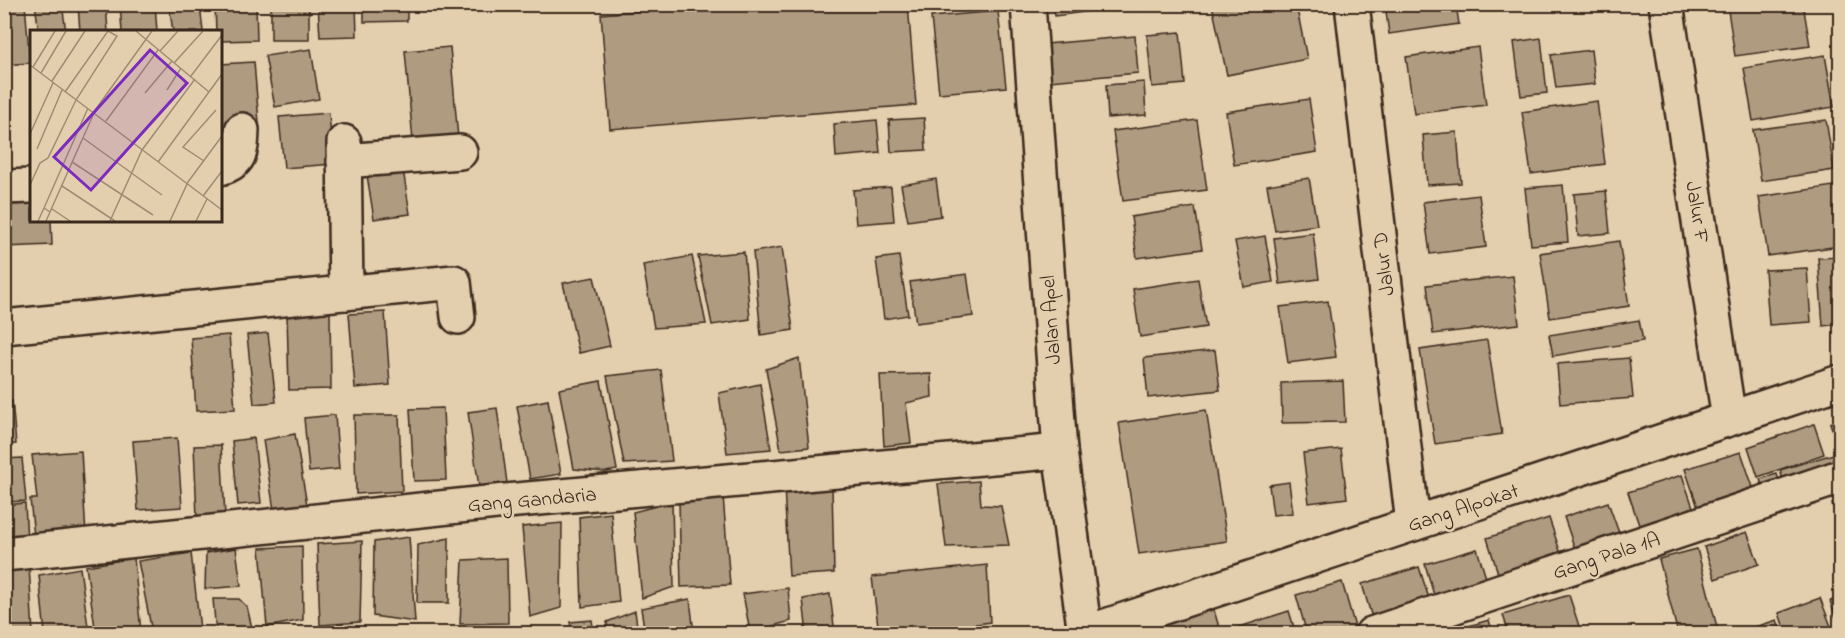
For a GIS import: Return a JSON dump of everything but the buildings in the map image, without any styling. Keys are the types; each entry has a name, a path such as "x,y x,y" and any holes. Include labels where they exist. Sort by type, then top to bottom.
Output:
{"street":[{"name":"Jalan Apel","path":"1028,4 1060,451 1085,633"},
{"name":"Jalur D","path":"1352,4 1413,524"},
{"name":"Jalur F","path":"1666,4 1729,419"},
{"path":"222,167 236,162 241,154 242,130"},
{"path":"346,293 344,152 460,152"},
{"path":"4,187 30,186"},
{"path":"4,327 454,282 458,317"},
{"name":"Gang Alpokat","path":"1085,633 1840,382"},
{"name":"Gang Gandaria","path":"4,554 506,501 1060,451"},
{"name":"Gang Pala 1A","path":"1372,633 1840,477"}]}
